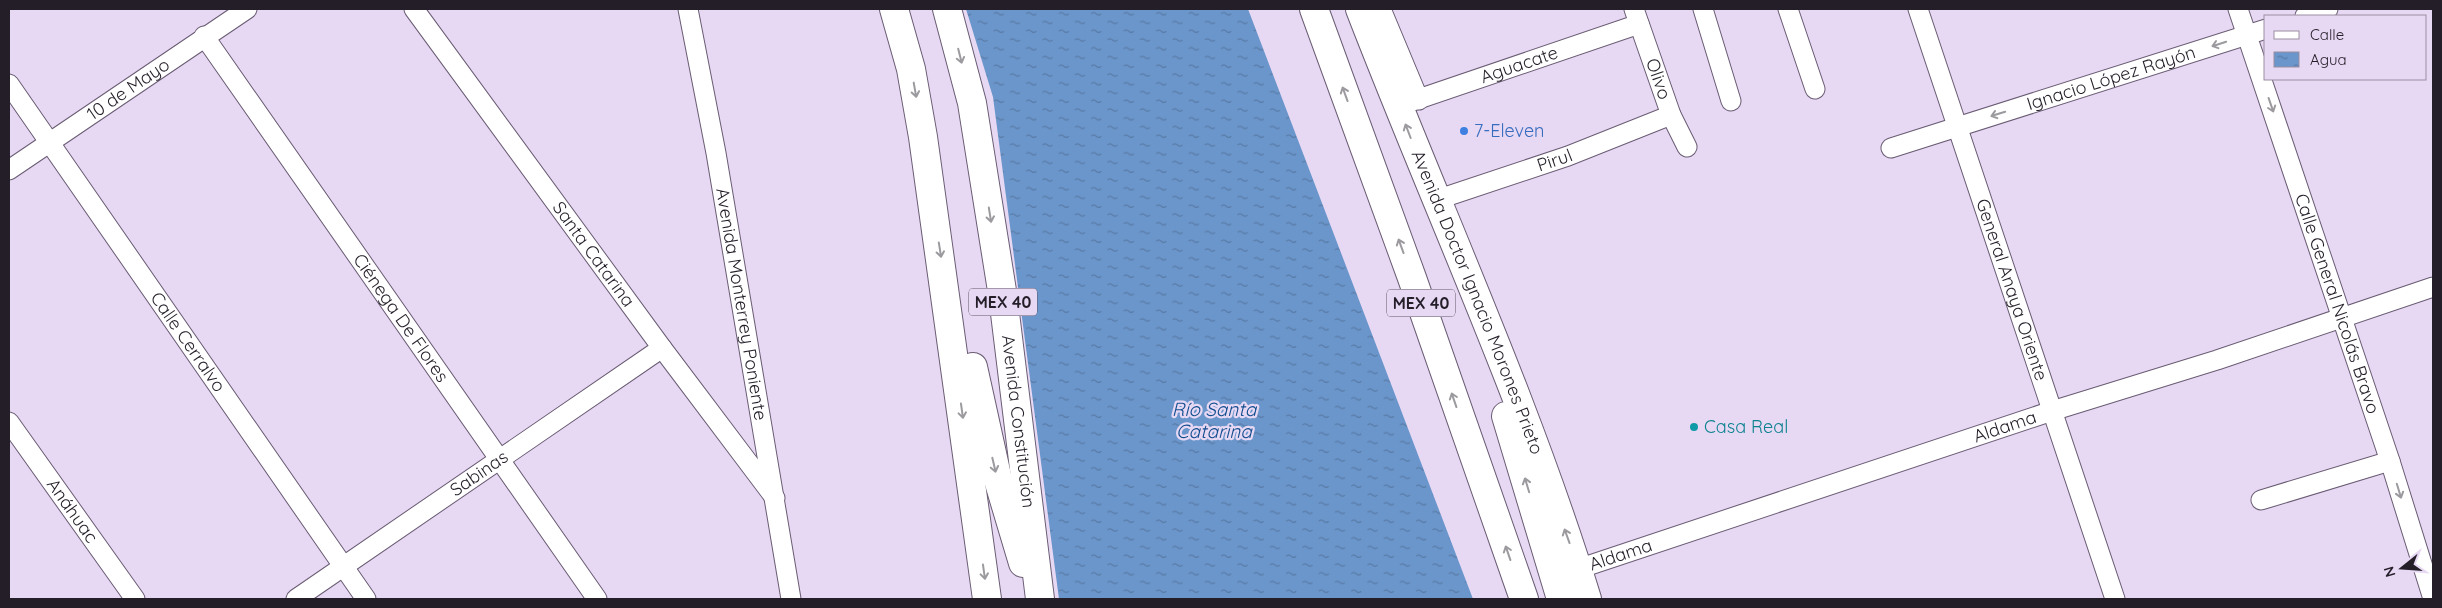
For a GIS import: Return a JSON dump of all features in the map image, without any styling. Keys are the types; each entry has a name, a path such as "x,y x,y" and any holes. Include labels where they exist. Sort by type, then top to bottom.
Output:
{"highway":[{"name":"MEX 40","path":"894,9 911,69 945,284 987,599"},
{"name":"Avenida Constitución","path":"947,9 972,103 1000,278 1040,599"},
{"name":"MEX 40","path":"1314,9 1412,278 1524,599"},
{"name":"Avenida Doctor Ignacio Morones Prieto","path":"1360,9 1409,103 1436,200 1517,394 1587,599"},
{"path":"1454,241 1561,599"},
{"path":"945,284 957,302 963,320 997,476 1034,599"}],"street":[{"name":"10 de Mayo","path":"9,170 204,36 247,9"},
{"name":"Santa Catarina","path":"414,9 662,348 775,498"},
{"name":"Avenida Monterrey Poniente","path":"688,9 715,144 791,599"},
{"path":"1381,9 1409,103"},
{"path":"1703,9 1731,101"},
{"path":"1788,9 1815,89"},
{"name":"General Anaya Oriente","path":"1918,9 2115,599"},
{"name":"Calle General Nicolás Bravo","path":"2238,9 2390,461 2433,599"},
{"path":"2308,15 2328,9"},
{"name":"Aguacate","path":"1409,103 1636,16"},
{"name":"Olivo","path":"1636,16 1671,115 1687,147"},
{"name":"Ignacio López Rayón","path":"1891,148 2264,30"},
{"name":"Ciénega De Flores","path":"204,36 597,599"},
{"name":"Calle Cerralvo","path":"9,84 48,143 366,599"},
{"name":"Pirul","path":"1436,200 1568,156 1671,115"},
{"name":"Aldama","path":"1578,569 2052,411 2217,360 2433,287"},
{"name":"Sabinas","path":"296,599 662,348"},
{"name":"Anáhuac","path":"9,422 135,599"},
{"path":"2262,500 2390,461"}],"water":[{"name":"Río Santa Catarina","path":"966,9 1248,9 1473,599 1059,599 993,97"}],"place":[{"name":"7-Eleven","path":"1464,131"},
{"name":"Casa Real","path":"1694,427"}]}
